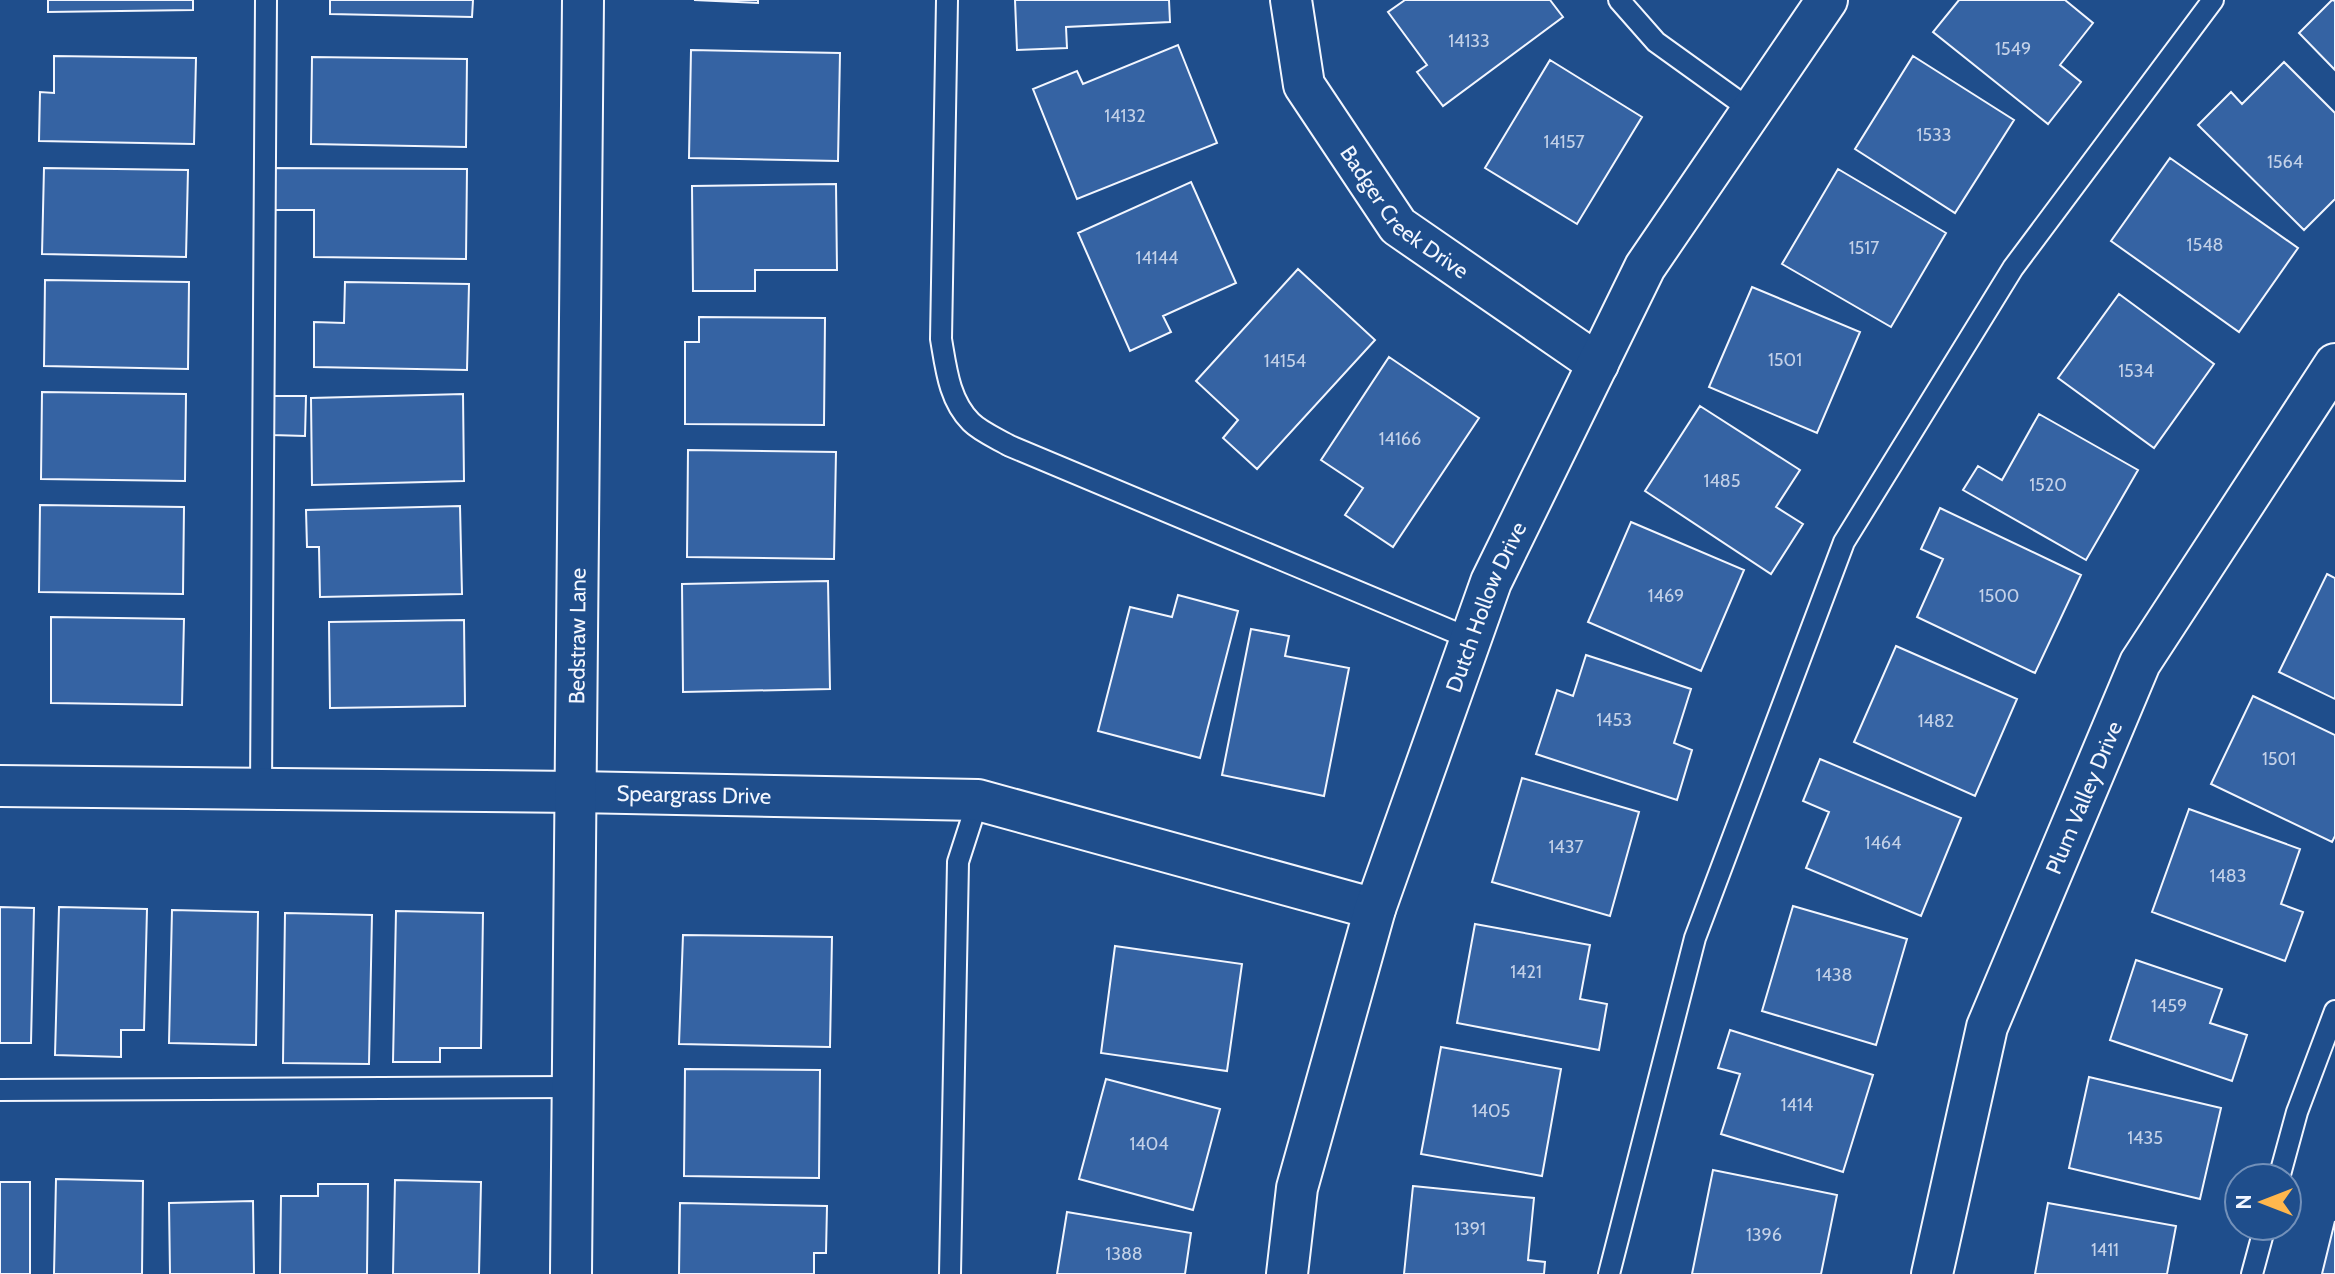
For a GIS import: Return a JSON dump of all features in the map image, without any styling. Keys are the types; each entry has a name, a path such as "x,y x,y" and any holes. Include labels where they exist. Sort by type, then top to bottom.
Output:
{"street":[{"name":"Bedstraw Lane","path":"571,1274 583,0"},
{"name":"Badger Creek Drive","path":"1291,0 1304,85 1398,226 1598,364"},
{"name":"Dutch Hollow Drive","path":"1287,1274 1297,1188 1375,909 1491,582 1645,267 1827,0"},
{"name":"Plum Valley Drive","path":"1932,1274 1987,1027 2140,663 2335,364"},
{"name":"Speargrass Drive","path":"0,786 978,800 1375,909"}],"lane":[{"path":"261,788 266,0"},
{"path":"947,0 941,339 953,394 972,423 1010,446 1471,639"},
{"path":"1619,0 1656,42 1752,111"},
{"path":"1609,1274 1695,938 1844,542 2013,268 2213,0"},
{"path":"950,1274 958,862 978,800"},
{"path":"2283,1162 2297,1112 2335,1011"},
{"path":"0,1090 573,1087"},
{"path":"2252,1274 2261,1242"}],"building":[{"path":"48,0 193,0 193,10 48,12"},
{"path":"330,0 473,0 472,17 330,14"},
{"path":"694,0 758,0 758,3"},
{"path":"1015,0 1169,0 1170,22 1066,27 1067,48 1017,50"},
{"path":"1405,0 1550,0 1563,17 1443,106 1417,72 1427,65 1388,12"},
{"path":"1959,0 2065,0 2093,23 2060,65 2081,82 2048,124 1933,32"},
{"path":"2332,0 2335,1 2335,70 2299,33"},
{"path":"1178,45 1217,143 1077,199 1033,89 1077,71 1083,84"},
{"path":"691,50 840,53 838,161 689,158"},
{"path":"54,56 196,58 194,144 39,141 40,92 54,93"},
{"path":"1913,56 2014,120 1955,213 1855,149"},
{"path":"312,57 467,59 466,147 311,144"},
{"path":"1550,60 1642,117 1577,224 1485,168"},
{"path":"2284,62 2335,113 2335,199 2304,230 2198,125 2231,92 2242,104"},
{"path":"2170,158 2298,248 2239,332 2111,241"},
{"path":"44,168 188,170 186,257 42,254"},
{"path":"273,168 467,169 466,259 314,257 314,210 273,210"},
{"path":"1838,169 1946,233 1891,327 1782,264"},
{"path":"1191,182 1236,283 1163,316 1171,332 1130,351 1078,233"},
{"path":"836,184 837,270 755,270 755,291 693,291 692,186"},
{"path":"1298,269 1375,340 1257,469 1223,438 1238,420 1196,381"},
{"path":"45,280 189,282 188,369 44,366"},
{"path":"345,282 469,284 467,370 314,367 314,322 344,323"},
{"path":"1752,287 1860,332 1817,433 1709,387"},
{"path":"2119,294 2214,364 2154,448 2058,378"},
{"path":"699,317 825,318 824,425 685,424 685,342 699,342"},
{"path":"1389,357 1479,418 1393,547 1345,515 1363,488 1321,460"},
{"path":"42,392 186,394 185,481 41,479"},
{"path":"463,394 464,481 312,485 311,398"},
{"path":"273,396 306,396 305,436 272,435"},
{"path":"1700,406 1800,470 1776,507 1803,524 1771,574 1645,491"},
{"path":"2039,414 2138,470 2086,560 1963,490 1978,466 2002,480"},
{"path":"688,450 836,452 834,559 687,557"},
{"path":"40,505 184,507 183,594 39,592"},
{"path":"460,506 462,594 320,597 319,547 307,547 306,510"},
{"path":"1940,508 2081,575 2035,673 1917,617 1943,559 1921,549"},
{"path":"1631,522 1744,570 1701,671 1588,622"},
{"path":"2327,574 2335,578 2335,699 2279,672"},
{"path":"828,581 830,689 683,692 682,584"},
{"path":"1178,595 1238,611 1200,758 1098,731 1130,607 1172,617"},
{"path":"51,617 184,619 182,705 51,703"},
{"path":"464,620 465,706 330,708 329,622"},
{"path":"1251,629 1289,636 1285,656 1349,668 1324,796 1222,775"},
{"path":"1896,646 2017,699 1975,796 1854,742"},
{"path":"1586,655 1691,689 1674,743 1692,750 1677,800 1536,754 1557,690 1573,696"},
{"path":"2253,696 2335,735 2335,836 2332,842 2211,784"},
{"path":"1820,759 1961,818 1921,916 1806,868 1829,812 1803,801"},
{"path":"1522,778 1639,812 1610,916 1492,882"},
{"path":"2189,809 2300,849 2281,904 2303,912 2285,961 2152,912"},
{"path":"1793,906 1907,939 1876,1045 1762,1011"},
{"path":"0,907 34,908 31,1043 0,1043"},
{"path":"59,907 147,909 144,1030 121,1030 121,1057 55,1055"},
{"path":"172,910 258,912 256,1045 169,1043"},
{"path":"396,911 483,913 481,1048 440,1048 440,1062 393,1062"},
{"path":"285,913 372,915 369,1064 283,1063"},
{"path":"1475,924 1590,945 1580,999 1607,1004 1599,1050 1457,1023"},
{"path":"683,935 832,937 830,1047 679,1044"},
{"path":"1115,946 1242,964 1227,1071 1101,1053"},
{"path":"2136,960 2222,989 2210,1023 2247,1035 2232,1081 2110,1040"},
{"path":"1730,1030 1873,1075 1843,1172 1721,1134 1740,1074 1718,1068"},
{"path":"1441,1047 1561,1069 1542,1176 1421,1154"},
{"path":"685,1069 820,1070 819,1178 684,1176"},
{"path":"2089,1077 2221,1108 2200,1199 2069,1168"},
{"path":"1106,1079 1220,1109 1193,1210 1079,1179"},
{"path":"1713,1170 1837,1195 1821,1274 1692,1274"},
{"path":"56,1179 143,1181 142,1274 54,1274"},
{"path":"395,1180 481,1182 479,1274 393,1274"},
{"path":"0,1182 30,1182 30,1274 0,1274"},
{"path":"318,1184 368,1184 367,1274 280,1274 281,1196 318,1196"},
{"path":"1413,1186 1534,1198 1528,1260 1545,1262 1544,1274 1404,1274"},
{"path":"253,1201 254,1274 170,1274 169,1203"},
{"path":"680,1203 827,1206 826,1253 814,1253 814,1274 679,1274"},
{"path":"2048,1203 2176,1226 2167,1274 2035,1274"},
{"path":"1067,1212 1191,1233 1185,1274 1057,1274"},
{"path":"2335,1221 2335,1274 2322,1274"}]}
